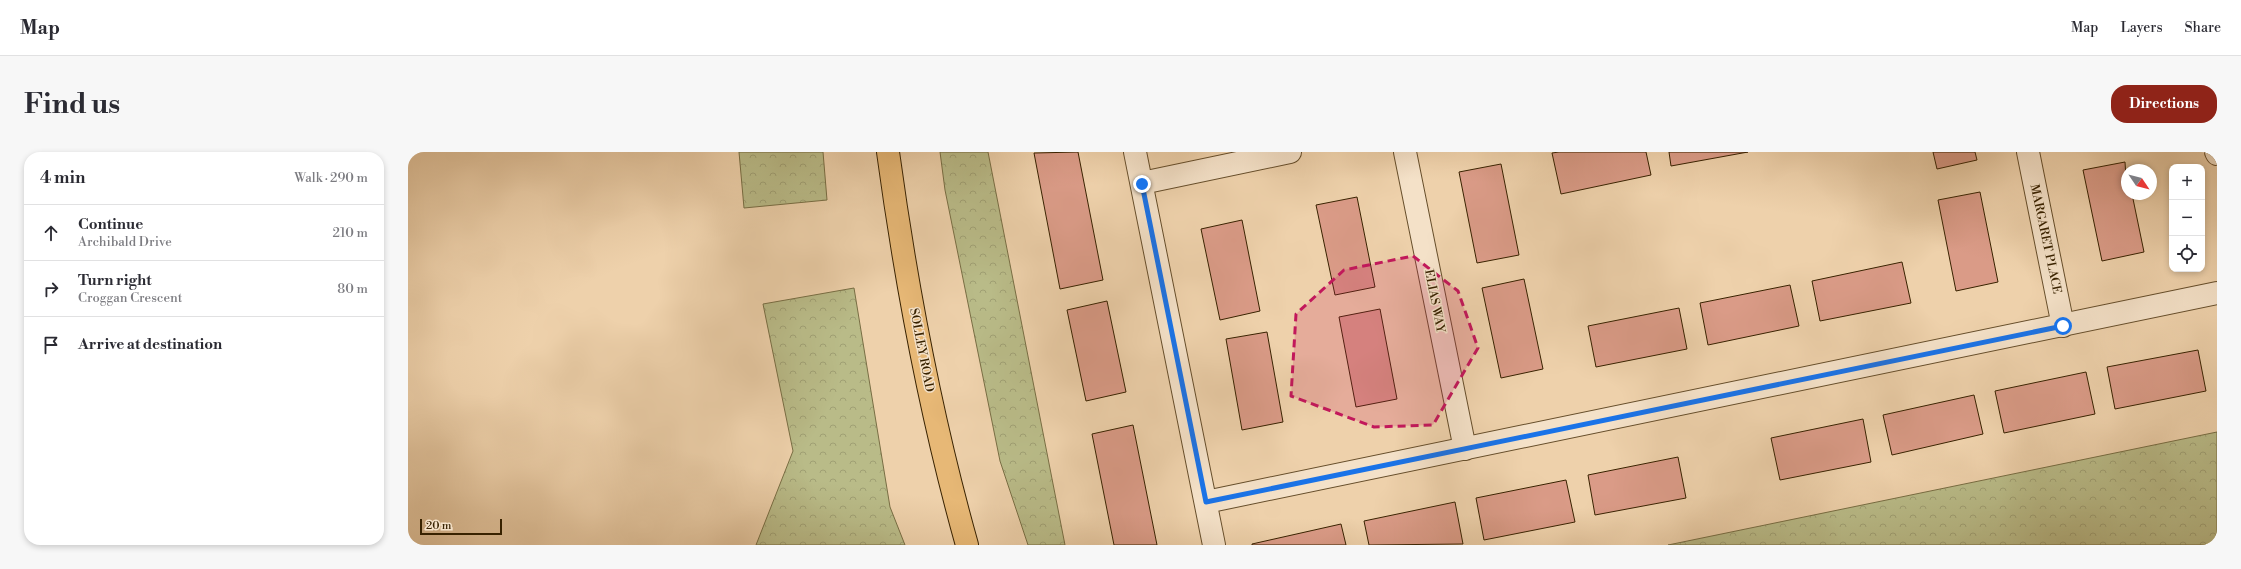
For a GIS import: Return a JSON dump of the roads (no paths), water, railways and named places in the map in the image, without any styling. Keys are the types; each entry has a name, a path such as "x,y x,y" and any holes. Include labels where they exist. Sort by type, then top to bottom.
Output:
{"main road":[{"name":"SOLLEY ROAD","path":"888,152 900,240 948,478 967,545"}],"street":[{"path":"1135,152 1214,545"},
{"path":"1142,184 1290,152"},
{"name":"ELIAS WAY","path":"1405,152 1465,449"},
{"name":"MARGARET PLACE","path":"2028,152 2063,326"},
{"path":"1206,502 2217,293"}]}
